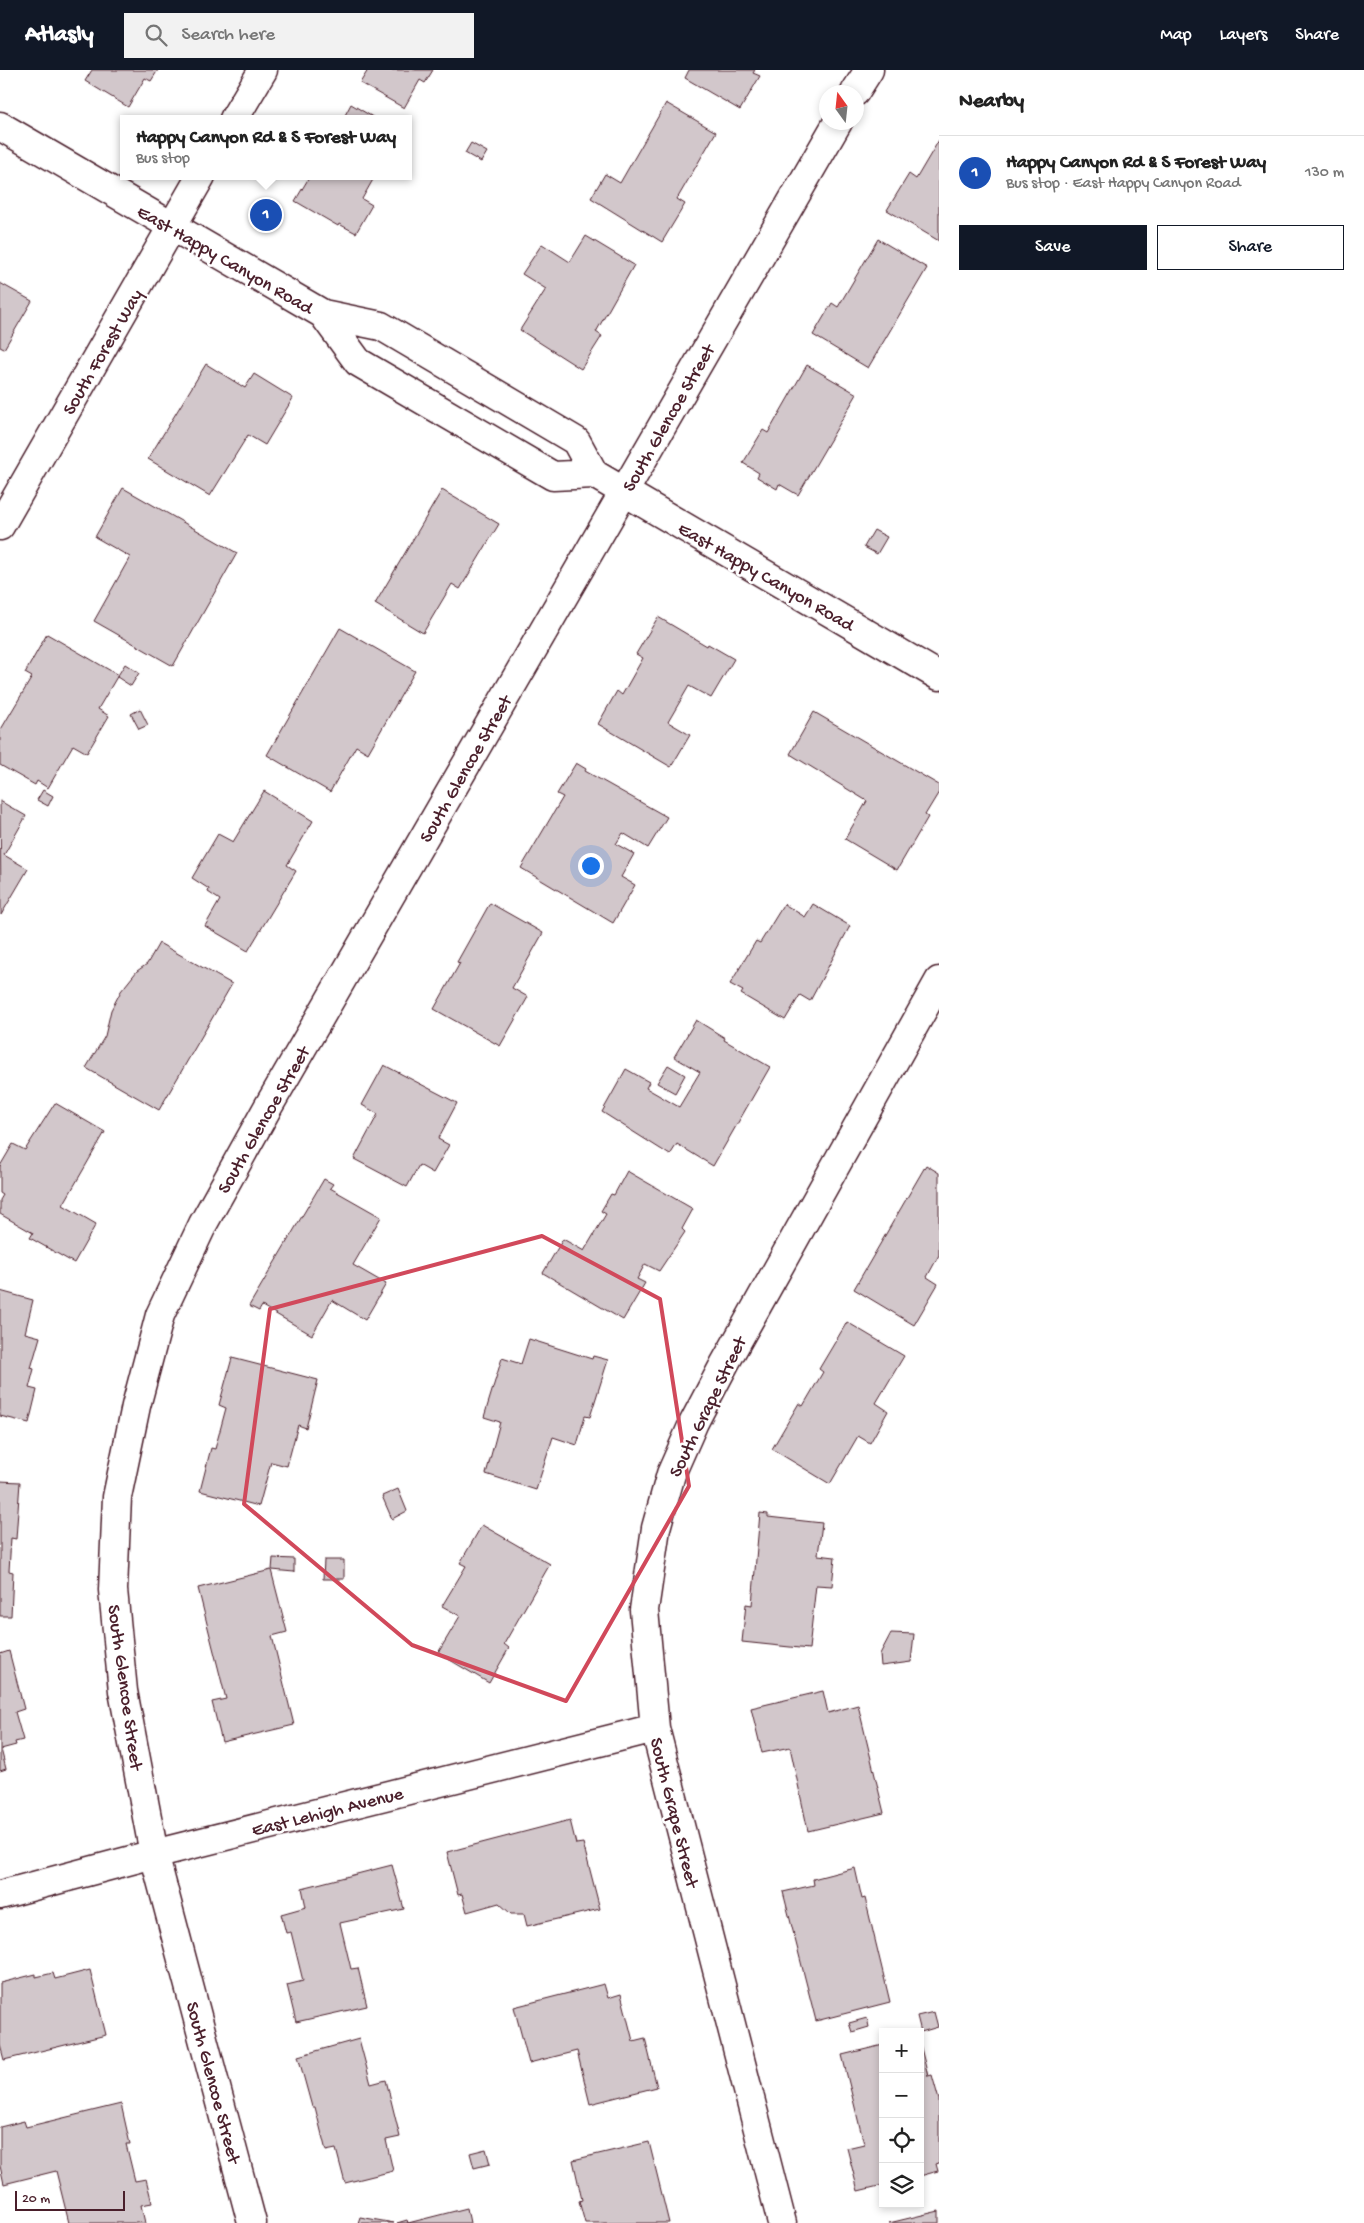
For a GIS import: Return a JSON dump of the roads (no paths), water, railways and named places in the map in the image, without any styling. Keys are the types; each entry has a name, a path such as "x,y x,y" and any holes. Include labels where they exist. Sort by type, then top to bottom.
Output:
{"street":[{"path":"236,115 262,70"},
{"path":"860,85 868,70"},
{"name":"East Happy Canyon Road","path":"0,126 322,314 381,326 576,441 594,474 939,676"},
{"name":"South Glencoe Street","path":"252,2223 154,1854 123,1691 113,1590 117,1497 136,1406 160,1315 203,1224 268,1107 833,130"},
{"name":"South Forest Way","path":"0,526 199,180"},
{"name":"East Happy Canyon Road","path":"322,314 358,362 553,476 594,474"},
{"name":"South Grape Street","path":"782,2223 655,1728 644,1610 656,1528 671,1474 694,1422 725,1363 939,981"},
{"name":"East Lehigh Avenue","path":"0,1895 154,1854 655,1728"}],"place":[{"name":"Happy Canyon Rd & S Forest Way","path":"266,215"}]}
